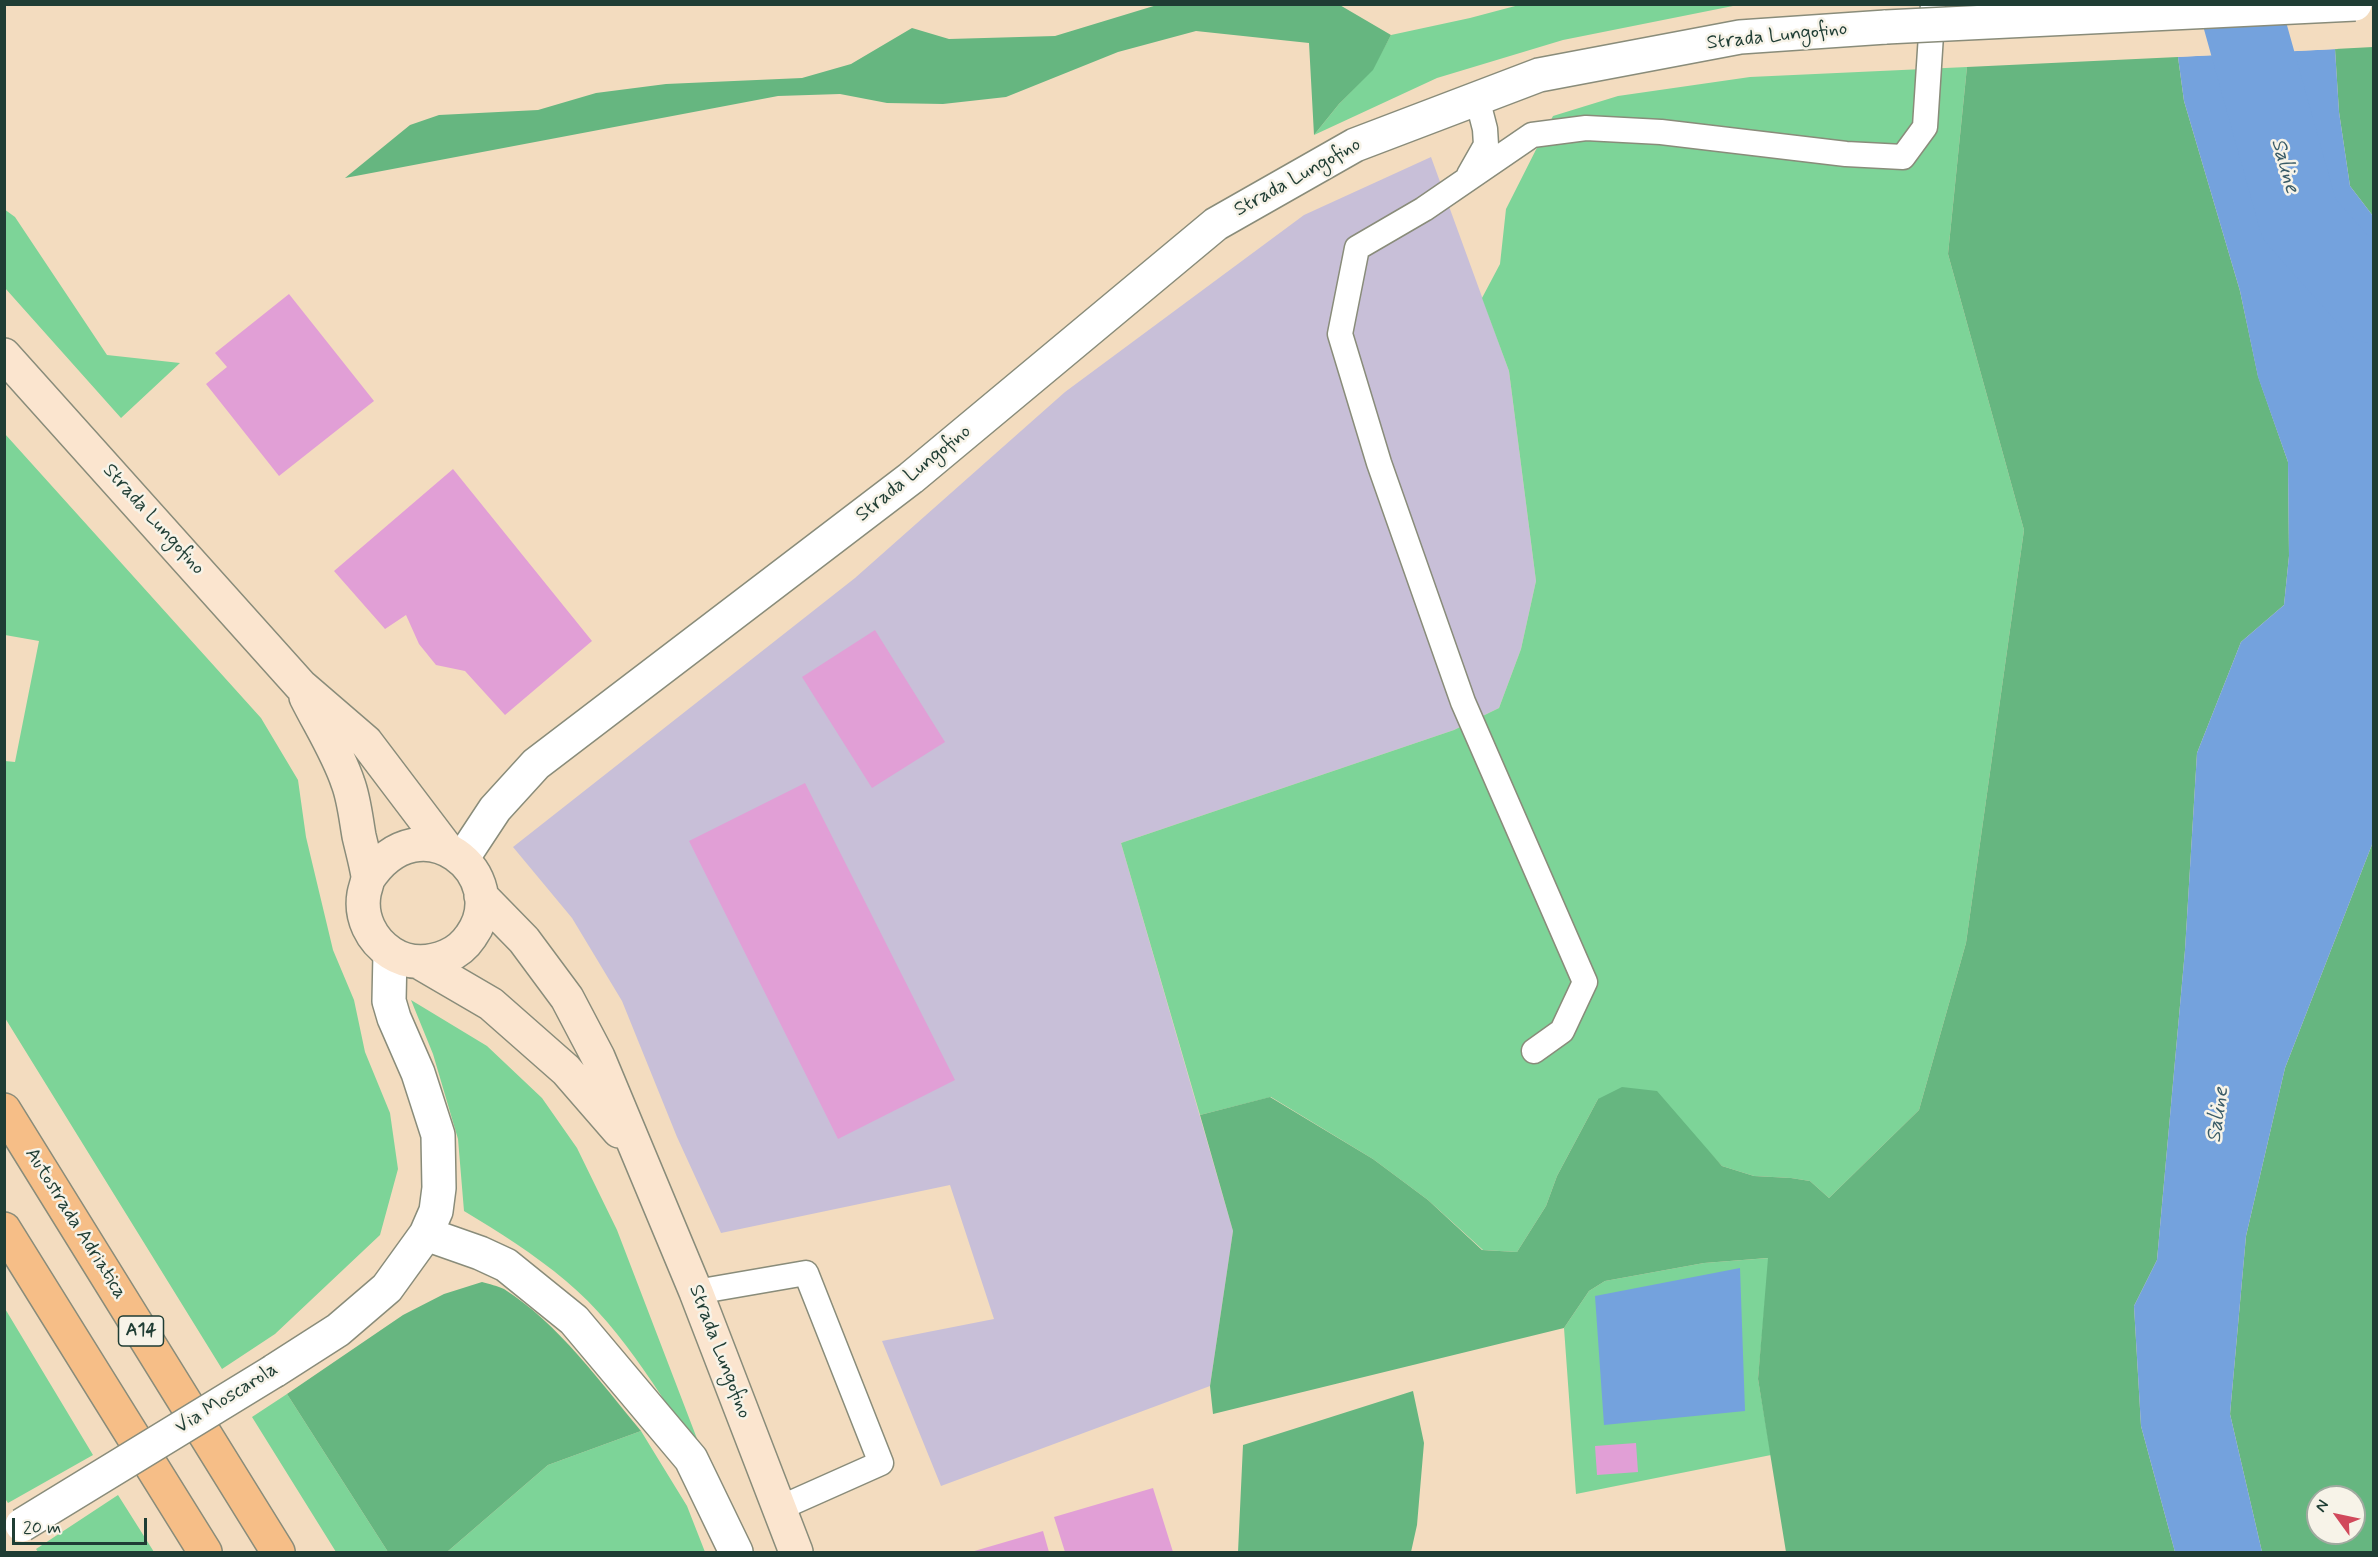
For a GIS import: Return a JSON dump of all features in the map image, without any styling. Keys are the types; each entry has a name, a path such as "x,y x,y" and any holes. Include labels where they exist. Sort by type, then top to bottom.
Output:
{"highway":[{"name":"Autostrada Adriatica","path":"4,1110 278,1552"},
{"path":"4,1229 205,1552"}],"main road":[{"name":"Strada Lungofino","path":"4,354 301,686 366,742 478,882 481,896 524,940 567,998 598,1057 696,1292 796,1552"},
{"name":"Strada Lungofino","path":"301,686 348,783 368,879 364,895 364,912 368,928 377,942 491,1004 566,1070 638,1153"},
{"path":"368,879 378,863 393,852 410,845 428,844 454,854"},
{"path":"405,958 437,960 452,954 465,944 476,930 481,913 481,896"}],"street":[{"name":"Strada Lungofino","path":"454,854 536,764 910,478 1216,224 1355,145 1539,75 1740,37 1886,27 2355,4"},
{"name":"Via Moscarola","path":"13,1531 338,1330 387,1288 426,1234 436,1211 439,1188 438,1135 418,1073 389,1001 405,958"},
{"path":"426,1234 480,1252 506,1265 574,1320 691,1460 736,1552"}],"lane":[{"path":"1534,1051 1562,1031 1585,982 1463,702 1379,463 1340,334 1357,248 1424,209 1532,135 1586,128 1661,132 1846,154 1903,157 1925,127 1933,4"},
{"path":"1466,180 1486,145 1485,129 1477,98"},
{"path":"696,1292 806,1273 882,1462 780,1508"}],"shaded area":[{"path":"1431,157 1509,371 1536,581 1521,649 1499,708 1454,730 1121,843 1233,1231 1210,1386 941,1486 882,1341 994,1319 950,1185 721,1233 677,1137 622,1001 572,918 513,847 855,578 1065,392 1304,215"}],"green space":[{"path":"1338,4 1391,35 1373,70 1339,104 1314,135 1309,43 1196,31 1118,52 1006,97 943,104 887,103 840,94 778,96 345,178 410,125 439,115 538,110 596,93 666,84 802,78 851,64 912,28 949,39 1055,36 1157,5"},
{"path":"1519,5 1738,5 1563,40 1437,78 1314,135 1339,104 1372,70 1391,35"},
{"path":"2373,47 2373,216 2350,186 2339,112 2335,49"},
{"path":"2178,57 2184,101 2240,291 2258,376 2288,462 2289,556 2284,605 2241,642 2197,753 2185,950 2157,1260 2134,1306 2141,1426 2175,1552 1786,1552 1758,1379 1768,1258 1704,1263 1605,1281 1589,1291 1564,1328 1213,1414 1210,1386 1233,1231 1200,1115 1270,1097 1373,1159 1428,1200 1482,1250 1517,1252 1546,1206 1557,1176 1598,1099 1622,1087 1657,1091 1722,1166 1754,1176 1810,1181 1829,1198 1919,1110 1966,943 2024,530 1948,254 1967,67"},
{"path":"1967,67 1948,254 2024,530 1966,943 1919,1110 1829,1198 1810,1181 1754,1176 1722,1166 1693,1135 1598,1099 1557,1176 1546,1206 1517,1252 1483,1250 1428,1200 1373,1159 1271,1097 1200,1115 1121,843 1454,730 1499,708 1521,649 1536,581 1509,371 1482,298 1500,264 1506,209 1553,116 1618,96 1750,77"},
{"path":"4,209 15,217 107,355 180,363 121,418 5,288"},
{"path":"5,434 261,718 298,780 306,837 333,950 354,1000 365,1052 390,1113 398,1169 380,1235 275,1334 222,1369 5,1018 5,761 15,762 39,641 5,635"},
{"path":"2373,842 2373,1552 2262,1552 2230,1414 2246,1236 2285,1068"},
{"path":"411,1000 487,1046 542,1098 577,1148 617,1230 709,1470 644,1370 608,1322 566,1281 503,1235 464,1211 458,1139 433,1054"},
{"path":"1769,1258 1758,1379 1771,1455 1576,1494 1564,1328 1589,1291 1605,1281 1704,1263"},
{"path":"482,1282 504,1289 543,1319 578,1355 641,1431 548,1465 447,1552 388,1552 287,1394 403,1315 444,1294"},
{"path":"4,1307 93,1455 8,1503 4,1497"},
{"path":"1413,1391 1424,1443 1417,1525 1411,1552 1238,1552 1243,1445"},
{"path":"287,1394 388,1552 336,1552 252,1417"},
{"path":"641,1431 687,1506 705,1552 447,1552 548,1465"},
{"path":"118,1495 154,1552 38,1552 36,1549"}],"water":[{"path":"2335,49 2339,112 2350,186 2373,216 2373,842 2285,1068 2246,1236 2230,1414 2262,1552 2175,1552 2141,1426 2134,1306 2157,1260 2185,950 2197,753 2241,642 2284,605 2289,556 2288,462 2258,377 2240,291 2184,101 2178,57"},
{"path":"1740,1268 1745,1411 1604,1425 1595,1296"}],"pier":[{"path":"2335,46 2338,49 2175,57 2178,54"}],"building":[{"path":"289,294 374,401 279,476 206,384 227,367 215,353"},
{"path":"453,469 592,641 505,715 465,671 436,665 419,644 406,615 385,629 334,571"},
{"path":"875,630 945,742 872,788 802,677"},
{"path":"805,783 955,1080 838,1139 689,841"},
{"path":"1636,1443 1638,1472 1597,1475 1595,1446"},
{"path":"1153,1488 1173,1552 1065,1552 1054,1517"},
{"path":"1043,1531 1049,1552 971,1552"}],"waterway":[{"name":"Saline","path":"2239,4 2299,219 2374,303"}]}
